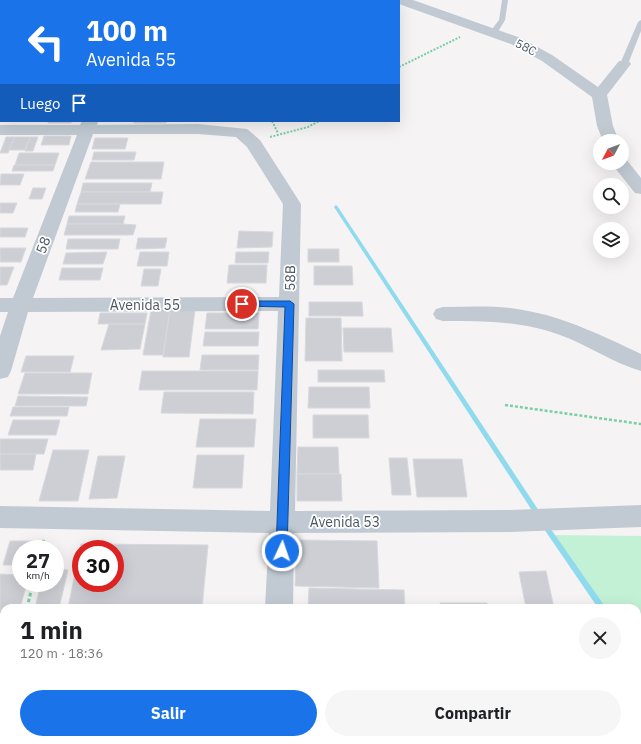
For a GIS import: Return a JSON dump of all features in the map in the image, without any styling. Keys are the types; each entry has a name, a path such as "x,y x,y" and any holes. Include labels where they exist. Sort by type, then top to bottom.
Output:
{"street":[{"name":"58C","path":"400,0 516,41 547,58 599,95"},
{"path":"608,134 605,126 599,95 624,64"},
{"path":"0,130 89,125 198,129 248,138"},
{"name":"58","path":"0,371 20,305 89,125"},
{"name":"58B","path":"248,138 292,204 290,304 279,604"},
{"path":"626,170 641,189"},
{"name":"Avenida 55","path":"0,305 290,304"},
{"path":"443,314 521,317 548,323 577,334 641,363"},
{"name":"Avenida 53","path":"0,517 283,522 524,522 641,516"}],"lane":[{"path":"493,33 502,20 505,0"},
{"path":"624,64 641,22"}],"path":[{"path":"400,67 478,28"},
{"path":"272,122 278,133"},
{"path":"248,138 314,125 318,122"},
{"path":"505,405 641,424"},
{"path":"28,604 31,592"}],"green space":[{"path":"551,535 641,536 641,604 599,604"}],"building":[{"path":"48,122 72,122 71,123"},
{"path":"134,122 166,122 166,123"},
{"path":"44,136 71,136 69,145 41,145"},
{"path":"6,137 15,137 8,153 0,153"},
{"path":"15,137 30,137 25,150 9,150"},
{"path":"30,137 38,137 33,151 25,151"},
{"path":"95,138 128,138 125,149 92,149"},
{"path":"94,152 136,152 134,160 92,160"},
{"path":"19,153 59,153 55,165 15,165"},
{"path":"91,162 164,162 161,179 85,179"},
{"path":"14,165 55,165 53,171 12,171"},
{"path":"1,174 24,174 20,185 0,185"},
{"path":"83,183 152,183 150,192 81,192"},
{"path":"33,188 46,188 42,199 29,199"},
{"path":"81,192 163,192 161,204 77,204"},
{"path":"0,203 17,203 13,213 0,213"},
{"path":"77,204 120,204 118,212 75,212"},
{"path":"69,216 125,216 123,224 67,224"},
{"path":"67,224 136,225 133,235 64,235"},
{"path":"0,228 28,228 25,237 0,237"},
{"path":"239,231 273,232 272,247 237,248"},
{"path":"138,238 167,238 165,248 136,249"},
{"path":"68,239 120,239 118,249 66,249"},
{"path":"0,248 26,248 21,262 0,262"},
{"path":"308,249 339,249 339,262 308,262"},
{"path":"107,252 103,264 63,264 66,253"},
{"path":"140,252 169,252 167,266 137,266"},
{"path":"236,252 269,252 268,263 235,263"},
{"path":"229,265 267,265 266,283 227,283"},
{"path":"314,266 352,266 353,285 314,285"},
{"path":"0,267 14,267 7,285 0,285"},
{"path":"62,268 103,268 100,280 59,280"},
{"path":"144,269 161,269 158,286 141,286"},
{"path":"309,302 362,302 363,316 309,316"},
{"path":"151,310 170,310 163,355 143,355"},
{"path":"170,310 195,310 189,357 163,357"},
{"path":"100,313 147,313 145,324 98,324"},
{"path":"207,313 259,313 258,329 205,329"},
{"path":"306,318 341,318 342,361 305,361"},
{"path":"109,324 145,324 140,349 101,350"},
{"path":"343,328 391,328 393,352 344,352"},
{"path":"205,332 259,332 258,346 203,346"},
{"path":"202,355 259,355 258,370 200,370"},
{"path":"26,356 74,356 70,372 21,372"},
{"path":"318,370 384,370 385,382 318,382"},
{"path":"142,371 258,371 257,390 139,390"},
{"path":"25,373 92,373 88,394 18,394"},
{"path":"309,387 369,387 370,408 308,408"},
{"path":"164,392 254,392 253,414 161,413"},
{"path":"18,396 88,397 86,406 15,406"},
{"path":"13,407 69,407 67,416 10,416"},
{"path":"313,415 368,415 369,438 313,438"},
{"path":"200,419 256,419 254,447 196,447"},
{"path":"13,420 60,420 56,435 8,435"},
{"path":"0,439 48,439 44,454 0,454"},
{"path":"298,447 338,447 339,474 297,474"},
{"path":"53,450 89,450 78,501 39,501"},
{"path":"0,454 36,454 33,470 0,470"},
{"path":"197,455 244,455 242,488 193,488"},
{"path":"98,456 125,456 117,498 89,499"},
{"path":"389,458 407,458 411,495 392,495"},
{"path":"413,459 462,459 467,497 417,497"},
{"path":"297,474 341,474 342,501 297,501"},
{"path":"297,540 377,541 379,588 295,586"},
{"path":"10,541 12,541 12,565 3,565"},
{"path":"124,544 208,545 202,604 69,604 72,588 72,592 124,592"},
{"path":"64,570 68,570 64,587"},
{"path":"546,571 553,604 525,604 519,572"},
{"path":"0,574 12,575 12,592 24,592 21,604 0,604"},
{"path":"309,588 404,590 405,604 308,604"},
{"path":"39,592 63,592 60,604 36,604"},
{"path":"440,603 487,604 440,604"}],"waterway":[{"path":"336,207 539,516"},
{"path":"544,524 599,604"}],"route":[{"path":"242,304 290,304 282,551"}]}
